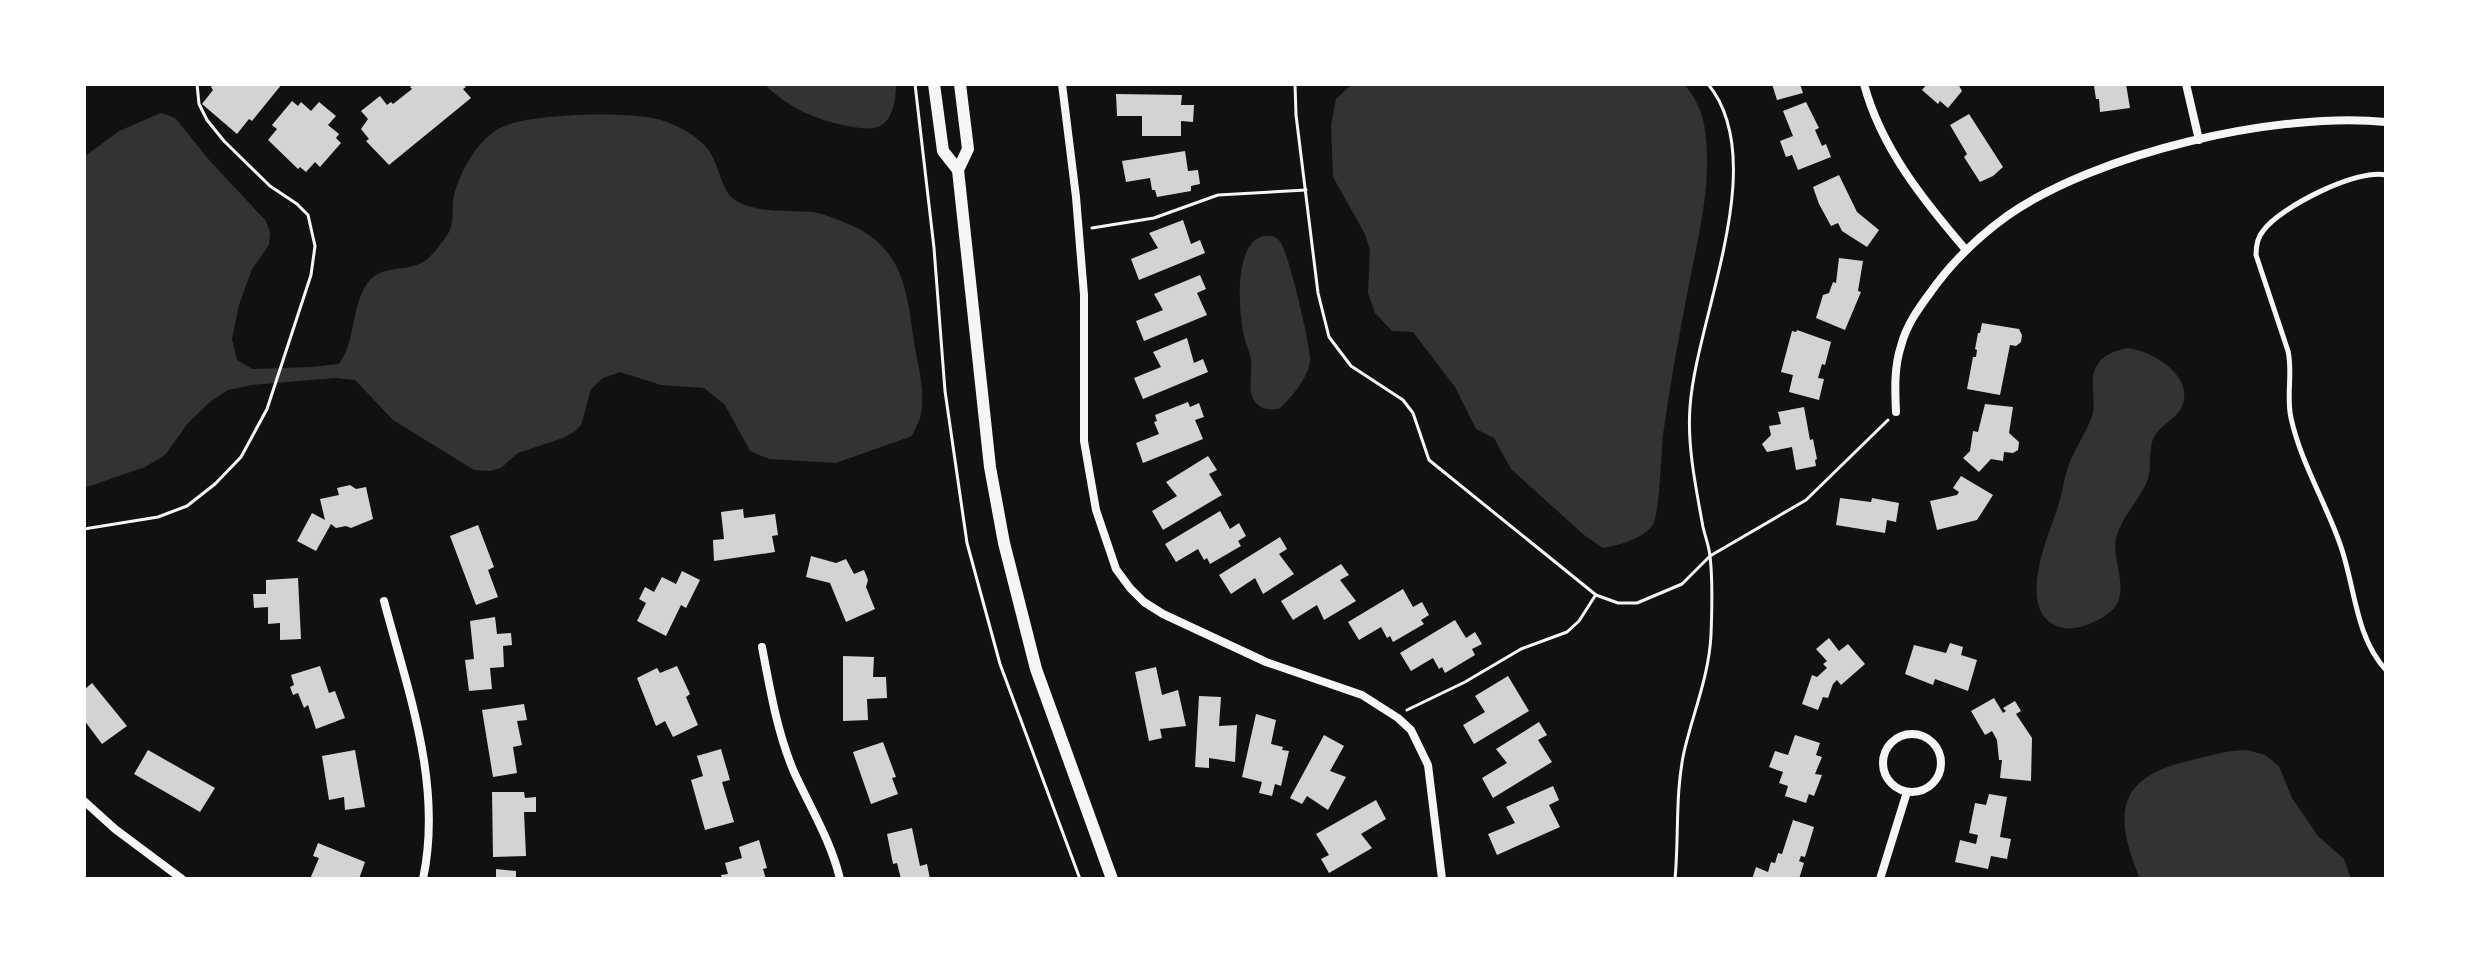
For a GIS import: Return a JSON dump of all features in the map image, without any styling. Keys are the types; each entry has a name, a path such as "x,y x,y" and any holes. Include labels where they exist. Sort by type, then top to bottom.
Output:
{"street":[{"path":"934,84 943,151 958,170"},
{"path":"960,84 968,149 958,170 990,467 1004,543 1036,669 1112,879"},
{"path":"1062,84 1084,295 1084,441 1096,510 1116,569 1144,602 1163,614 1266,662 1362,695 1411,730 1428,765 1442,879"},
{"path":"1864,84 1884,134 1903,169 1923,200 1966,250"},
{"path":"2186,84 2199,140"},
{"path":"1896,412 1896,369 1906,331 1937,283 1966,250 2008,215 2048,192 2119,162 2199,140 2297,123 2339,120 2386,122"},
{"path":"384,601 425,766 429,795 429,843 423,879"},
{"path":"762,647 780,735 827,841 840,879"},
{"path":"1918,734 1935,745 1941,764 1934,782 1926,789 1907,792 1886,775 1884,757 1887,748 1901,736 1918,734"},
{"path":"1880,879 1907,792"},
{"path":"84,801 115,829 182,879"}],"lane":[{"path":"2386,175 2374,172 2298,202 2263,230 2256,246 2256,255 2288,351 2291,365 2290,414 2299,449 2340,543 2367,644 2386,670"}],"path":[{"path":"84,529 158,517 187,506 215,484 241,457 267,409 311,275 315,246 308,215 270,186 224,141 199,104 197,84"},
{"path":"915,84 934,248 945,391 967,543 1000,664 1080,879"},
{"path":"1295,84 1318,293 1329,337 1351,366 1403,400 1413,413 1429,460 1596,595 1618,603 1637,603 1682,584 1710,556 1806,500 1863,448 1896,412"},
{"path":"1675,879 1678,795 1684,754 1705,679 1711,635 1710,556 1691,447 1689,411 1692,378 1725,243 1732,175 1728,124 1719,97 1708,84"},
{"path":"1100,226 1154,218 1218,195 1306,190"},
{"path":"1398,718 1408,709 1465,682 1521,649 1567,632 1579,621 1596,595"}],"shaded area":[{"path":"764,84 896,84 895,100 887,121 876,128 868,128 840,124 805,113"},
{"path":"1352,84 1684,84 1691,93 1705,127 1706,188 1663,435 1655,520 1636,538 1603,548 1584,535 1511,469 1494,438 1476,429 1455,387 1413,332 1392,331 1375,313 1368,293 1370,250 1365,234 1333,177 1331,125 1336,99"},
{"path":"161,113 175,118 266,221 270,232 269,245 252,269 239,305 232,339 237,360 252,369 339,364 349,344 364,289 376,275 419,264 435,251 451,228 454,196 460,177 477,148 492,133 533,119 627,115 661,120 694,136 709,151 728,192 740,203 766,210 823,214 860,230 887,252 896,265 907,297 922,394 919,422 912,436 836,463 769,459 750,451 725,405 704,388 661,385 620,372 603,378 591,389 581,425 574,432 518,453 501,468 474,470 393,420 355,380 335,378 228,390 188,423 165,455 145,467 84,488 84,157 119,131"},
{"path":"1273,236 1281,243 1290,267 1310,354 1306,375 1279,409 1258,405 1251,393 1251,361 1242,326 1240,298 1246,254 1252,243 1261,237"},
{"path":"2127,348 2158,359 2177,375 2184,395 2182,406 2154,437 2148,479 2116,538 2120,580 2117,604 2093,622 2064,628 2049,621 2040,609 2037,594 2041,557 2069,463 2093,412 2093,375 2106,356"},
{"path":"2247,750 2265,755 2279,766 2292,798 2318,836 2344,859 2351,879 2140,879 2131,856 2125,817 2127,801 2135,788 2148,776 2167,767"}],"building":[{"path":"213,84 282,84 252,121 249,119 237,134 202,104 213,90"},
{"path":"413,84 463,84 466,87 463,89 471,98 389,165 366,141 369,139 361,129 368,119 361,111 380,96 387,105 393,104 412,89"},
{"path":"1772,84 1800,84 1803,93 1777,100"},
{"path":"1927,84 1958,84 1962,91 1948,108 1940,101 1938,104 1922,90"},
{"path":"2096,84 2126,84 2130,108 2100,112"},
{"path":"1116,94 1182,95 1181,105 1194,105 1193,122 1181,121 1181,136 1142,136 1142,116 1117,116"},
{"path":"292,101 298,106 301,102 311,111 319,102 336,116 328,125 339,134 336,138 341,143 320,167 315,162 306,172 300,167 298,169 268,140 277,129 272,125"},
{"path":"1806,102 1819,128 1815,130 1822,146 1826,144 1831,157 1798,170 1792,155 1786,157 1780,141 1793,136 1783,111"},
{"path":"1969,114 2003,167 1980,182 1964,157 1967,154 1950,125"},
{"path":"1185,151 1188,171 1198,170 1200,184 1191,186 1191,191 1157,197 1150,178 1126,182 1122,161"},
{"path":"1839,175 1857,212 1879,230 1867,247 1842,231 1838,223 1831,226 1819,204 1813,187"},
{"path":"1183,220 1191,244 1200,240 1205,253 1139,280 1131,259 1158,248 1149,233"},
{"path":"1839,258 1863,261 1858,291 1861,292 1845,330 1816,318 1823,295 1829,293 1833,282 1836,283"},
{"path":"1200,275 1206,289 1197,293 1207,315 1144,341 1136,321 1163,310 1154,294"},
{"path":"1982,323 2019,329 2022,335 2021,342 2016,346 2010,345 2000,395 1967,389"},
{"path":"1792,331 1831,342 1818,378 1824,379 1819,400 1789,392 1793,375 1781,372"},
{"path":"1187,338 1194,363 1203,359 1208,372 1143,399 1134,378 1161,367 1153,352"},
{"path":"1188,402 1190,407 1199,403 1204,417 1195,420 1203,439 1143,463 1136,443 1159,434 1154,422 1157,421 1155,415"},
{"path":"1985,404 2013,407 2009,433 2019,442 2018,450 2004,452 2003,461 1991,459 1979,472 1963,458 1970,451 1973,431 1978,432"},
{"path":"1804,407 1817,459 1816,466 1796,470 1792,447 1767,452 1762,444 1771,435 1769,426 1781,424 1778,412"},
{"path":"1208,456 1217,470 1209,474 1222,495 1163,530 1152,511 1177,496 1166,482"},
{"path":"1961,476 1993,495 1977,520 1937,530 1930,501 1957,495 1959,492 1953,488"},
{"path":"350,485 356,489 366,487 373,519 351,528 336,528 331,524 316,551 297,541 312,513 325,520 320,499 339,495 337,488"},
{"path":"1840,498 1871,502 1872,498 1899,503 1896,522 1887,520 1885,533 1836,525"},
{"path":"743,509 744,518 775,514 778,535 772,536 775,552 714,561 713,540 724,539 721,512"},
{"path":"1220,511 1230,529 1239,523 1246,536 1238,541 1241,546 1210,564 1198,549 1176,562 1165,544"},
{"path":"478,525 494,567 488,570 498,597 476,605 450,536"},
{"path":"1280,537 1287,549 1279,554 1294,574 1263,594 1255,578 1231,594 1219,575"},
{"path":"811,556 836,563 846,559 854,574 864,570 868,580 866,587 875,609 846,622 830,583 806,577"},
{"path":"1341,564 1349,575 1340,580 1356,601 1324,620 1317,605 1293,620 1281,601"},
{"path":"682,571 700,580 686,608 681,605 666,636 637,621 646,603 639,599 645,587 654,592 662,577 676,584"},
{"path":"298,578 301,639 280,640 280,623 268,624 268,607 254,608 253,594 266,594 266,580"},
{"path":"1403,589 1413,607 1422,602 1429,615 1421,620 1424,624 1393,642 1381,627 1359,640 1348,622"},
{"path":"495,617 497,634 511,633 512,645 503,646 504,667 490,668 492,689 469,691 465,660 474,659 470,621"},
{"path":"1455,620 1466,638 1475,632 1482,644 1472,649 1475,655 1445,673 1433,658 1411,671 1400,653"},
{"path":"1829,638 1839,651 1848,644 1865,664 1841,685 1837,680 1828,698 1823,697 1818,710 1802,704 1812,675 1817,677 1827,668 1823,664 1827,661 1816,649"},
{"path":"1950,643 1963,647 1961,655 1977,660 1968,691 1935,679 1933,685 1905,674 1914,645 1946,653"},
{"path":"843,656 874,657 873,677 886,677 887,698 867,699 868,720 843,721"},
{"path":"320,666 329,693 335,691 345,718 316,729 308,705 304,708 298,693 293,695 290,687 294,685 291,675"},
{"path":"677,666 690,694 686,697 698,725 673,737 665,721 656,726 637,678 657,668 660,673"},
{"path":"1156,667 1162,695 1178,690 1186,726 1160,729 1162,738 1149,741 1135,672"},
{"path":"1508,676 1529,711 1474,744 1463,725 1485,712 1475,696"},
{"path":"92,683 127,726 102,744 84,720 84,690"},
{"path":"1199,696 1221,697 1219,726 1237,725 1235,762 1209,758 1209,768 1195,767"},
{"path":"1994,698 2003,713 2006,711 2003,708 2015,701 2021,711 2016,714 2032,738 2031,781 2000,778 2002,760 1999,760 1997,740 1992,731 1985,735 1971,711"},
{"path":"524,704 527,720 517,721 522,745 513,747 517,773 493,777 482,710"},
{"path":"1256,714 1276,720 1271,744 1289,751 1281,786 1275,784 1272,796 1259,793 1262,782 1242,777"},
{"path":"1539,722 1547,735 1538,740 1552,762 1493,798 1482,778 1507,763 1496,749"},
{"path":"1324,735 1344,746 1330,771 1346,777 1328,810 1307,796 1302,804 1290,798"},
{"path":"1795,735 1820,743 1816,755 1822,757 1815,774 1822,775 1814,796 1809,794 1806,803 1785,796 1788,786 1779,783 1783,772 1769,767 1775,751 1788,755"},
{"path":"883,742 896,777 892,778 898,794 871,804 853,752"},
{"path":"721,749 730,780 722,782 734,822 705,830 691,780 703,776 697,756"},
{"path":"148,750 215,788 200,812 134,774"},
{"path":"355,750 365,807 345,810 344,797 329,800 322,756"},
{"path":"1553,786 1559,800 1549,805 1560,827 1497,855 1488,834 1515,823 1506,807"},
{"path":"492,792 524,792 525,798 536,797 536,812 524,812 526,856 493,857"},
{"path":"1989,794 2007,797 2000,837 2011,839 2007,859 1991,856 1988,869 1955,862 1960,840 1976,844 1978,835 1969,833 1975,803 1986,805"},
{"path":"1376,800 1386,819 1361,834 1372,848 1329,873 1321,859 1329,855 1316,834"},
{"path":"1793,820 1814,827 1805,857 1801,856 1799,861 1804,863 1799,879 1752,879 1756,867 1768,872 1778,853 1782,854"},
{"path":"912,828 920,866 927,864 930,879 901,879 897,863 893,864 887,834"},
{"path":"759,840 767,868 763,869 766,879 722,879 721,875 728,874 725,863 742,858 739,847"},
{"path":"318,843 365,862 359,879 310,879 319,858 313,856"},
{"path":"496,869 516,871 516,879 496,879"}]}
